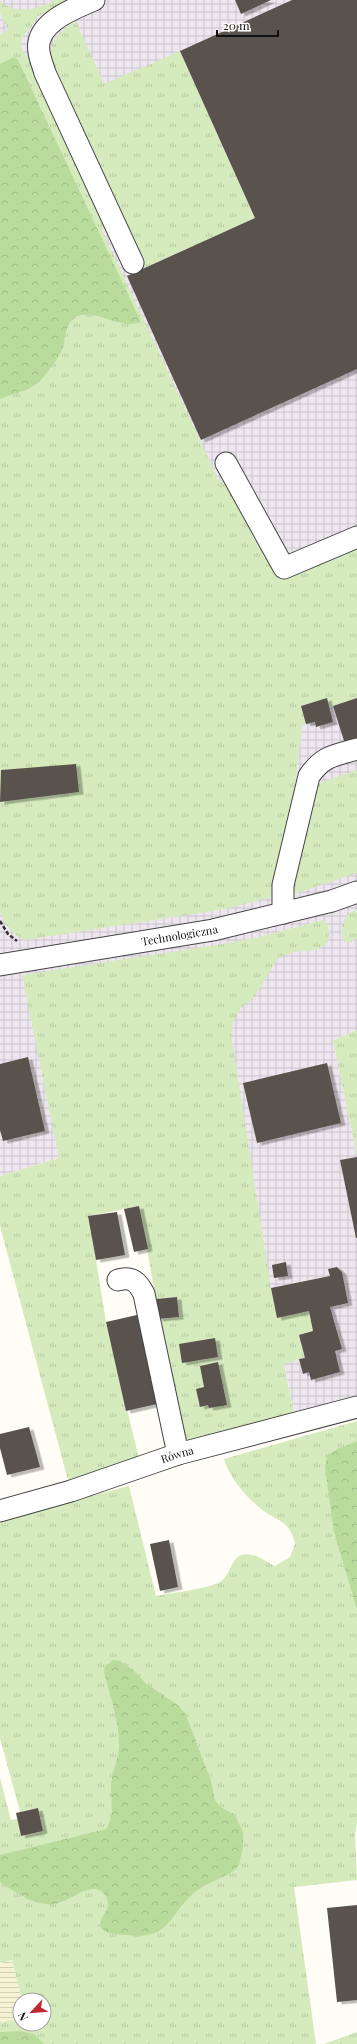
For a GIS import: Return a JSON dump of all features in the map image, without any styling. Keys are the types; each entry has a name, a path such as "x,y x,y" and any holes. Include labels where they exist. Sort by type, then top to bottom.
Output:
{"street":[{"path":"94,0 71,10 48,25 39,38 38,51 45,73 133,263"},
{"path":"226,463 284,568 357,536"},
{"path":"283,913 283,885 309,776 318,764 327,758 357,749"},
{"name":"Technologiczna","path":"0,965 213,930 332,901 357,892"},
{"path":"118,1280 131,1279 137,1282 144,1294 178,1454"},
{"name":"Równa","path":"0,1511 71,1491 178,1454 357,1407"}],"shaded area":[{"path":"0,0 357,0 357,1030 333,1040 357,1156 357,1400 295,1419 214,1012 59,1158 0,1176"},
{"path":"12,1960 20,1992 12,1992 12,2020 0,2023 0,1963"}],"green space":[{"path":"55,0 74,0 38,16 23,36 21,47 33,67 106,228 102,230 218,479 228,484 245,512 281,579 357,547 357,698 330,707 327,698 301,706 306,724 302,726 294,796 272,897 225,909 26,940 13,933 0,912 0,34 8,30 0,13 0,1 13,8 28,10"},
{"path":"76,21 104,84 180,51 255,218 145,268 53,69 51,53 54,40 63,30"},
{"path":"14,57 18,60 141,322 125,324 91,315 76,317 67,328 63,348 51,368 42,379 30,388 0,399 0,64"},
{"path":"357,770 357,873 297,893 292,893 290,874 317,784"},
{"path":"357,909 357,938 352,942 344,942 342,931 343,922 348,915"},
{"path":"323,920 326,922 328,927 328,942 317,950 293,952 277,959 254,998 242,1007 233,1021 232,1040 271,1288 277,1317 309,1311 313,1331 299,1336 305,1358 284,1364 295,1419 187,1446 158,1319 179,1317 177,1297 156,1299 139,1206 89,1216 106,1322 140,1463 69,1484 0,1226 0,1176 59,1158 22,975 255,938"},
{"path":"357,1030 357,1156 333,1040"},
{"path":"357,1421 357,1441 339,1448 334,1533 357,1610 357,1823 355,1835 357,1880 294,1887 316,2044 0,2044 0,2023 12,2020 12,2032 52,2032 52,1992 20,1992 12,1960 0,1963 0,1778 11,1820 17,1819 21,1836 43,1831 38,1808 20,1812 0,1738 0,1520 129,1486 156,1596 196,1589 218,1583 227,1574 236,1558 241,1555 247,1554 256,1556 275,1566 290,1557 295,1544 286,1525 260,1508 248,1498 230,1473 224,1459","holes":["195,1738 211,1780 215,1800 225,1809 210,1812"]},
{"path":"357,1441 357,1610 334,1533 325,1467 327,1456 339,1448"},
{"path":"113,1660 120,1661 132,1669 145,1683 179,1706 186,1715 211,1780 215,1800 221,1807 235,1815 243,1832 243,1847 239,1865 235,1870 197,1890 185,1902 167,1925 152,1934 142,1936 120,1935 107,1932 103,1929 100,1923 107,1909 108,1900 98,1889 86,1890 59,1903 48,1904 26,1898 0,1882 0,1855 106,1829 109,1824 112,1814 111,1782 119,1748 119,1738 114,1710 104,1672 105,1666"},
{"path":"0,2032 25,2032 34,2034 44,2044 0,2044"},
{"path":"357,2032 357,2044 324,2044"}],"building":[{"path":"235,0 271,0 241,14"},
{"path":"292,0 357,0 357,369 201,440 127,276 255,218 180,51"},
{"path":"327,698 333,722 316,727 315,722 306,724 301,706"},
{"path":"357,698 357,740 345,744 333,706"},
{"path":"76,764 79,792 0,802 1,770"},
{"path":"28,1057 45,1131 3,1141 0,1130 0,1064"},
{"path":"327,1063 341,1123 257,1143 243,1083"},
{"path":"357,1157 357,1238 356,1238 340,1160"},
{"path":"139,1206 148,1249 134,1252 124,1209"},
{"path":"117,1212 125,1255 96,1260 88,1216"},
{"path":"286,1262 288,1276 274,1278 272,1265"},
{"path":"337,1267 342,1272 348,1303 330,1307 342,1349 335,1351 340,1372 311,1380 309,1372 303,1374 299,1359 305,1358 299,1335 313,1331 309,1311 277,1318 271,1288 330,1276 328,1269"},
{"path":"177,1297 179,1317 158,1319 156,1299"},
{"path":"137,1315 157,1404 126,1411 106,1322"},
{"path":"215,1338 218,1357 182,1363 179,1344"},
{"path":"218,1362 227,1405 209,1408 208,1405 200,1407 196,1389 204,1387 200,1366"},
{"path":"29,1427 40,1467 7,1475 0,1448 0,1434"},
{"path":"169,1540 178,1587 160,1591 150,1544"},
{"path":"38,1808 43,1831 21,1836 16,1813"},
{"path":"357,1905 357,2000 337,2002 327,1908"}]}
